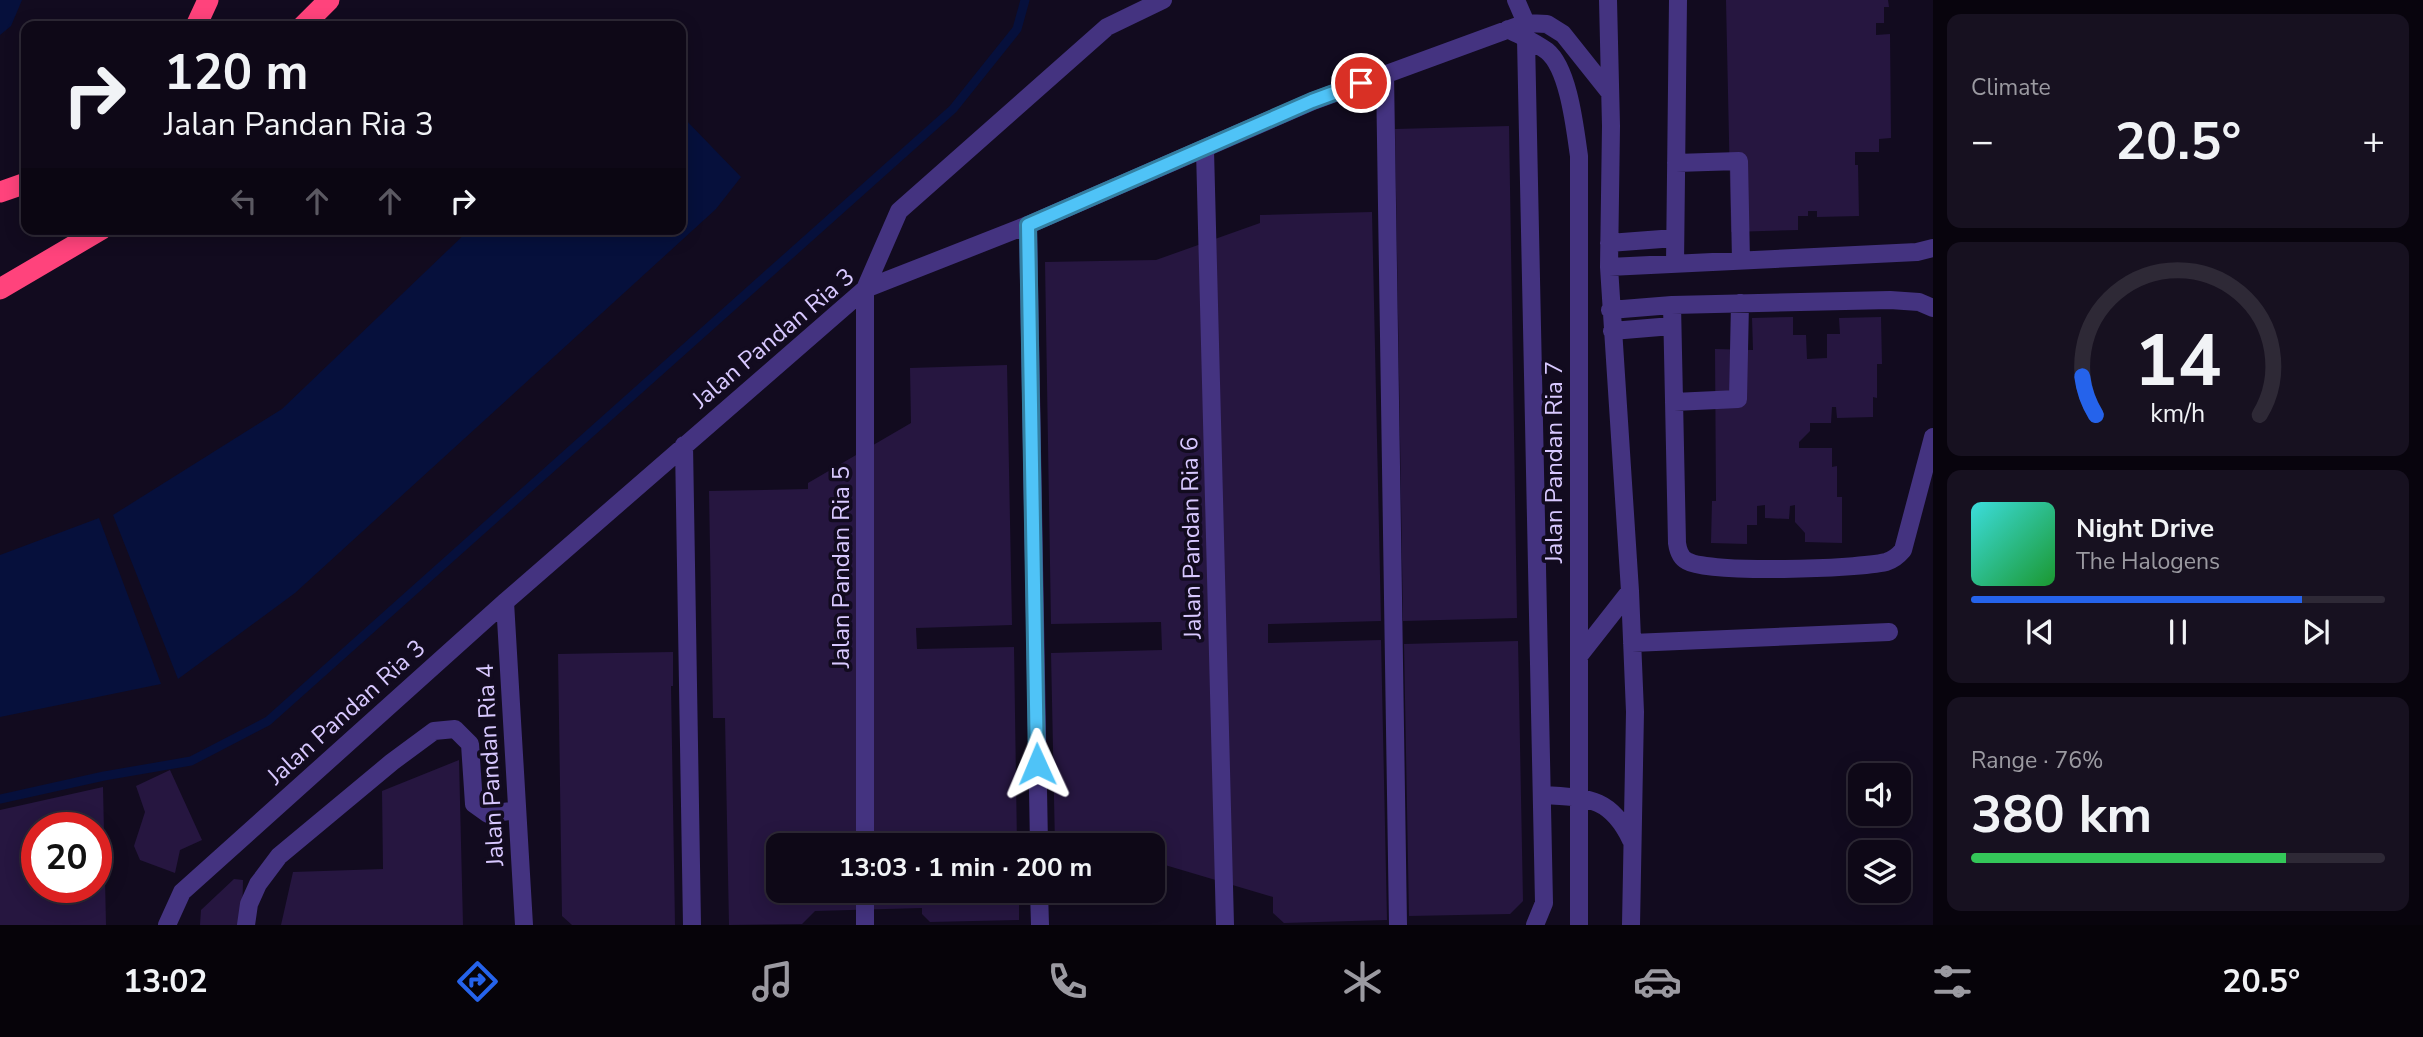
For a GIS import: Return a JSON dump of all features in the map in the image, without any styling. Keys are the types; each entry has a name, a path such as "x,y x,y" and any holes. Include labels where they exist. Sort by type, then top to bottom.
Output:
{"highway":[{"path":"198,21 208,0"},
{"path":"308,21 329,0"},
{"path":"0,192 21,185"},
{"path":"0,289 93,235"}],"street":[{"path":"865,289 899,211 1107,27 1163,0"},
{"path":"1516,0 1526,31 1542,795 1544,902 1535,925"},
{"path":"1608,0 1611,126 1610,310 1630,591 1635,712 1631,925"},
{"path":"1675,264 1678,0"},
{"path":"1526,31 1547,24 1563,34 1610,93"},
{"name":"Jalan Pandan Ria 3","path":"167,925 182,892 505,602 865,289 1028,225 1312,101 1508,29 1526,31"},
{"name":"Jalan Pandan Ria 7","path":"1526,31 1549,52 1563,77 1574,117 1579,156 1579,925"},
{"path":"1385,74 1398,925"},
{"name":"Jalan Pandan Ria 6","path":"1205,149 1225,925"},
{"path":"1676,163 1739,161 1741,261"},
{"path":"1028,225 1038,833"},
{"path":"1609,243 1675,238"},
{"path":"1609,267 1917,252 1933,248"},
{"name":"Jalan Pandan Ria 5","path":"865,289 865,833"},
{"path":"1610,310 1672,305 1890,300 1919,302 1933,308"},
{"path":"1674,402 1738,399 1740,303"},
{"path":"1672,305 1676,544 1682,557 1688,562 1714,568 1832,568 1893,560 1903,550 1933,437"},
{"path":"1612,331 1672,326"},
{"path":"684,445 692,925"},
{"path":"1579,656 1630,591"},
{"name":"Jalan Pandan Ria 4","path":"505,602 524,925"},
{"path":"1632,643 1889,632"},
{"path":"246,925 249,904 258,884 279,856 391,762 434,731 455,729 470,744 474,804 488,814 517,810"},
{"path":"1542,795 1592,799 1622,820 1633,842"},
{"path":"865,903 865,925"},
{"path":"1039,903 1040,925"}],"shaded area":[{"path":"0,0 22,0 11,26 0,35"},
{"path":"686,120 741,177 716,209 295,593 178,679 113,515 282,409 464,235 686,235"},
{"path":"99,518 161,684 0,717 0,555"}],"building":[{"path":"1726,0 1888,0 1889,7 1884,7 1884,23 1876,23 1876,35 1890,34 1891,138 1879,139 1879,152 1855,152 1855,165 1858,165 1859,216 1817,217 1817,211 1808,211 1808,216 1798,216 1798,230 1731,232"},
{"path":"1509,126 1517,618 1403,621 1395,129"},
{"path":"1372,212 1381,621 1268,624 1268,643 1381,640 1387,920 1284,923 1273,913 1273,897 1165,865 1165,833 1055,833 1051,653 1162,650 1161,622 1051,624 1045,262 1156,260 1260,223 1260,215"},
{"path":"1793,317 1793,335 1806,335 1807,359 1827,358 1827,334 1840,334 1839,318 1881,317 1882,364 1877,364 1877,398 1873,397 1873,417 1837,418 1836,407 1832,407 1831,423 1810,423 1810,431 1799,442 1799,448 1832,448 1832,467 1837,466 1837,497 1842,497 1842,543 1805,542 1805,533 1795,522 1795,505 1790,506 1789,519 1765,518 1765,505 1757,506 1757,525 1747,525 1747,544 1711,543 1712,501 1716,501 1715,349 1753,350 1752,318"},
{"path":"1007,365 1012,625 916,628 917,649 1014,647 1017,833 766,833 766,903 1019,903 1019,920 930,922 922,914 922,908 815,911 802,924 729,925 725,718 713,718 709,491 808,489 808,483 911,423 910,368"},
{"path":"1518,641 1523,901 1510,914 1409,916 1404,644"},
{"path":"673,652 671,686 675,925 572,925 562,916 558,654"},
{"path":"459,760 463,925 281,925 293,872 383,869 382,791"},
{"path":"170,770 202,840 180,850 175,873 140,860 134,846 145,812 136,786"},
{"path":"103,787 104,812 21,812 21,903 106,903 106,925 0,925 0,810"},
{"path":"234,879 243,880 242,925 200,925 201,910"}],"waterway":[{"path":"0,799 104,776 191,761 268,721 953,109 1017,29 1025,0"}],"route":[{"path":"1037,764 1028,225 1312,101 1361,83"}]}
